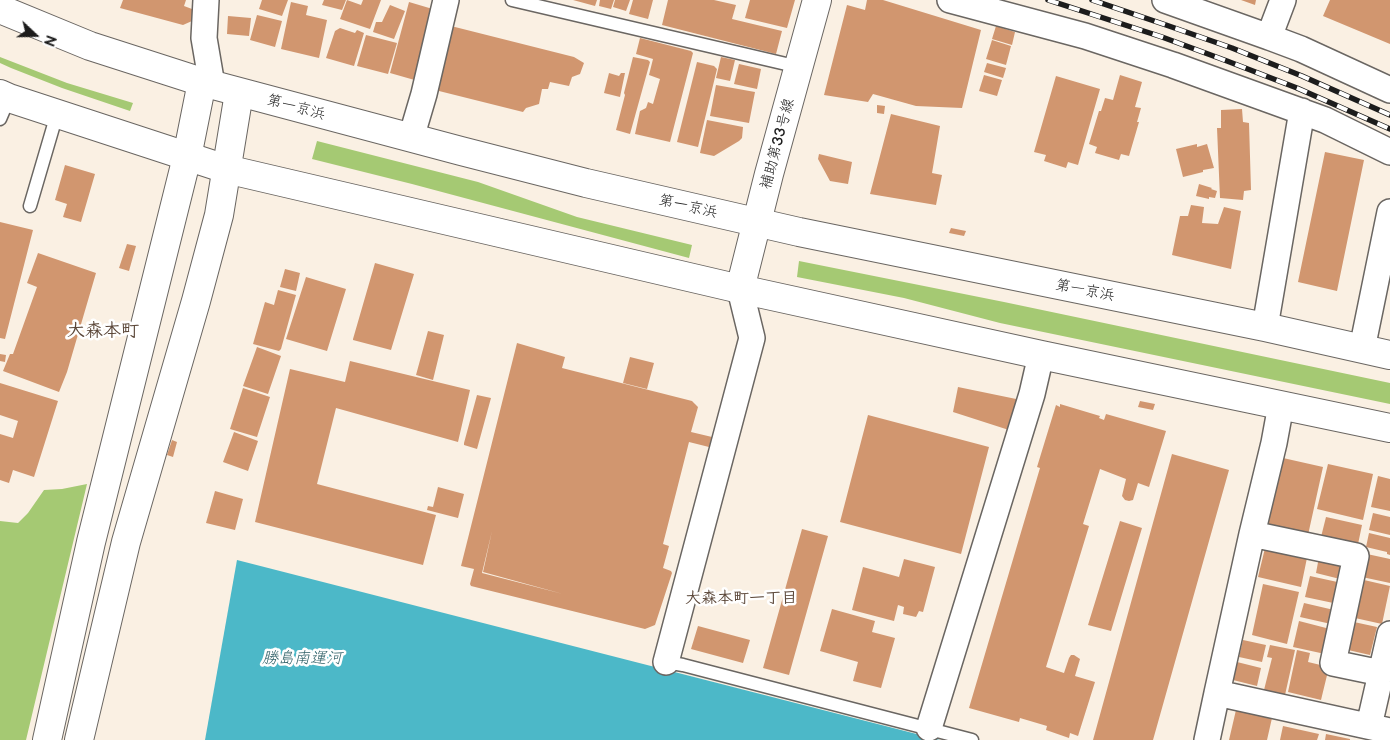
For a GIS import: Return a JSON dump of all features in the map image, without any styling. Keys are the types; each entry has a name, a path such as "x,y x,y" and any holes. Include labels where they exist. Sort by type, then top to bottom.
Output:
{"main road":[{"name":"補助第33号線","path":"740,289 769,174 818,0"},
{"name":"第一京浜","path":"0,9 90,46 239,93 586,183 757,223 1265,327 1390,355"},
{"path":"47,740 90,542 207,83"},
{"path":"79,740 126,542 219,215 239,93"},
{"path":"3,104 57,114 226,169 740,289 1041,355 1390,428"}],"street":[{"path":"206,0 204,38 207,83"},
{"path":"411,138 446,0"},
{"path":"950,0 1085,36 1173,65 1325,120 1390,152"},
{"path":"1165,0 1301,49 1390,90"},
{"path":"1269,38 1283,0"},
{"path":"1265,327 1302,111"},
{"path":"1362,349 1390,212"},
{"path":"666,662 752,338 740,289"},
{"path":"929,728 1032,394 1041,355"},
{"path":"1207,740 1281,405"},
{"path":"1252,534 1356,556 1333,663 1381,673"},
{"path":"1218,693 1379,729 1381,673 1390,634"}],"lane":[{"path":"512,0 799,67"},
{"path":"30,206 57,114"},
{"path":"666,662 972,740"}],"green space":[{"path":"0,57 67,83 133,103 130,111 11,68 0,63"},
{"path":"317,141 478,182 577,217 692,245 689,258 312,159"},
{"path":"799,261 1390,383 1390,404 1000,323 904,298 797,277"},
{"path":"87,484 26,740 0,740 0,521 18,523 28,513 44,490"}],"water":[{"name":"勝島南運河","path":"237,560 940,740 205,740"}],"building":[{"path":"123,0 186,0 184,6 192,9 192,21 183,25 120,8"},
{"path":"262,0 288,0 282,16 259,9"},
{"path":"324,0 346,0 342,10 322,5"},
{"path":"347,0 361,5 363,0 381,0 370,29 340,19"},
{"path":"573,0 597,0 595,6"},
{"path":"600,0 614,0 611,9 599,6"},
{"path":"615,0 630,0 626,11 613,7"},
{"path":"633,0 653,0 648,19 629,14"},
{"path":"668,0 714,0 736,5 732,19 782,31 776,54 662,25"},
{"path":"750,0 795,0 787,28 745,18"},
{"path":"867,0 883,0 981,30 962,108 916,106 873,94 868,102 824,95 847,5 865,10"},
{"path":"1241,0 1256,0 1255,5"},
{"path":"1330,0 1390,0 1390,44 1323,16"},
{"path":"291,2 308,6 306,15 327,20 319,58 281,49"},
{"path":"409,2 436,10 418,81 390,73"},
{"path":"390,5 405,11 394,39 373,32 376,22 382,22"},
{"path":"257,15 282,21 275,47 250,40"},
{"path":"228,16 251,18 249,36 227,34"},
{"path":"451,26 574,57 584,63 580,74 572,77 569,86 550,82 548,89 542,89 539,104 526,108 523,112 435,90"},
{"path":"996,26 1015,32 1012,45 992,39"},
{"path":"340,28 355,33 357,30 364,33 354,66 326,58 335,31"},
{"path":"366,35 397,43 388,74 357,66"},
{"path":"640,38 693,53 670,142 635,134 640,111 646,108 648,102 653,104 660,79 649,75 653,59 636,54"},
{"path":"992,40 1011,46 1006,65 986,59"},
{"path":"633,57 650,62 630,134 616,130"},
{"path":"721,57 735,60 730,81 716,78"},
{"path":"697,62 714,66 717,69 698,147 677,142"},
{"path":"987,63 1006,68 1003,78 984,72"},
{"path":"739,64 761,69 757,89 734,84"},
{"path":"609,73 619,76 621,73 625,73 620,97 604,93"},
{"path":"984,75 1002,80 997,96 979,91"},
{"path":"1120,75 1142,82 1135,107 1141,108 1137,122 1139,122 1129,156 1121,154 1119,160 1095,153 1097,147 1089,144 1099,111 1101,111 1105,98 1113,100"},
{"path":"1056,76 1100,89 1078,165 1068,162 1066,168 1044,161 1046,155 1034,152"},
{"path":"716,85 755,92 749,123 710,116"},
{"path":"877,105 885,106 884,114 877,113"},
{"path":"1242,109 1243,122 1249,123 1251,190 1244,191 1243,200 1220,198 1217,128 1221,128 1221,110"},
{"path":"891,114 940,126 932,173 942,175 936,205 870,194"},
{"path":"707,120 743,127 742,138 714,156 700,153"},
{"path":"1197,144 1197,147 1207,144 1214,168 1183,177 1176,149"},
{"path":"1325,152 1364,160 1337,291 1298,282"},
{"path":"819,154 852,162 848,184 830,181 818,159"},
{"path":"65,165 95,174 81,222 63,217 67,204 55,200"},
{"path":"1199,184 1217,191 1215,198 1209,197 1209,199 1196,196"},
{"path":"1191,205 1204,207 1202,223 1218,224 1224,207 1241,211 1231,269 1172,255 1180,216 1188,216"},
{"path":"0,222 33,230 5,339 0,338"},
{"path":"951,228 966,231 964,236 949,233"},
{"path":"127,244 136,246 129,271 119,268"},
{"path":"38,253 96,273 67,372 59,392 3,371 10,354 13,354 37,287 27,283"},
{"path":"375,263 414,274 391,350 353,340"},
{"path":"285,269 300,273 296,291 280,287"},
{"path":"306,277 346,289 327,351 286,339"},
{"path":"278,290 296,295 279,351 253,344 265,302 274,305"},
{"path":"428,331 444,335 433,380 416,375"},
{"path":"517,343 565,357 562,368 692,401 698,407 691,432 712,437 709,447 689,442 663,544 669,546 663,568 672,573 655,625 645,629 471,586 474,569 461,566","holes":["492,531 483,572 563,594 482,573"]},
{"path":"257,347 281,356 268,394 243,386"},
{"path":"0,354 6,355 5,362 0,361"},
{"path":"630,357 654,363 647,389 623,383"},
{"path":"350,361 470,390 458,442 336,408 317,484 436,515 423,565 255,522 290,369 345,382"},
{"path":"0,383 58,401 34,477 13,470 9,483 0,480 0,434 13,438 18,421 0,415"},
{"path":"958,387 1021,400 1012,431 953,412"},
{"path":"243,388 270,397 257,437 230,429"},
{"path":"477,395 491,398 477,449 464,445 464,443"},
{"path":"1140,401 1155,404 1153,410 1138,407"},
{"path":"1060,404 1100,416 1099,418 1104,420 1106,414 1166,431 1149,487 1138,483 1133,500 1125,500 1122,496 1126,479 1100,469 1083,524 1089,526 1046,667 1064,673 1069,658 1071,655 1074,655 1080,659 1075,676 1095,682 1078,736 1070,733 1069,738 1046,730 1047,726 1020,718 1019,722 969,708 1040,468 1037,467 1056,405 1060,407"},
{"path":"868,415 989,447 961,554 840,522"},
{"path":"234,432 258,441 248,471 223,462"},
{"path":"172,440 177,442 173,457 167,455"},
{"path":"1172,454 1229,470 1153,740 1093,740"},
{"path":"1283,458 1323,467 1308,535 1268,525"},
{"path":"1328,464 1373,474 1363,520 1317,509"},
{"path":"1378,476 1390,479 1390,511 1371,507"},
{"path":"438,487 464,494 458,518 427,510 428,506 433,507"},
{"path":"215,491 243,499 235,530 206,523"},
{"path":"1373,513 1390,517 1390,535 1369,530"},
{"path":"1326,517 1362,525 1357,549 1320,541"},
{"path":"1120,521 1142,528 1111,631 1088,625"},
{"path":"802,529 828,536 789,675 763,668"},
{"path":"1369,533 1390,538 1390,555 1387,552 1366,547"},
{"path":"1266,544 1308,553 1301,587 1258,577"},
{"path":"1367,554 1390,559 1390,583 1362,577"},
{"path":"1319,557 1348,563 1344,580 1316,573"},
{"path":"904,559 935,567 923,612 919,611 916,617 903,614 904,607 898,605 894,621 852,610 863,567 899,577"},
{"path":"1310,576 1342,583 1338,604 1305,597"},
{"path":"1364,580 1390,586 1382,624 1355,618"},
{"path":"1263,584 1299,592 1287,644 1252,635"},
{"path":"1304,603 1334,610 1331,624 1300,617"},
{"path":"832,609 875,621 872,632 895,638 881,688 853,681 858,662 820,651"},
{"path":"1299,621 1330,629 1325,654 1293,647"},
{"path":"1354,622 1377,627 1370,655 1348,650"},
{"path":"698,626 750,640 743,663 691,649"},
{"path":"1243,640 1266,645 1262,662 1239,657"},
{"path":"1270,645 1295,650 1285,695 1264,690 1272,658 1267,657"},
{"path":"1297,650 1310,653 1308,662 1329,667 1321,700 1288,692"},
{"path":"1237,662 1261,668 1257,686 1233,680"},
{"path":"1236,710 1272,718 1267,740 1229,740"},
{"path":"1283,726 1319,734 1317,740 1280,740"},
{"path":"1326,734 1350,739 1350,740 1325,740"}],"railway":[{"path":"1048,0 1162,37 1227,61 1297,88 1390,129"},
{"path":"1092,0 1232,48 1302,76 1390,115"}],"district":[{"name":"大森本町","path":"103,331"},
{"name":"大森本町一丁目","path":"741,599"}]}
